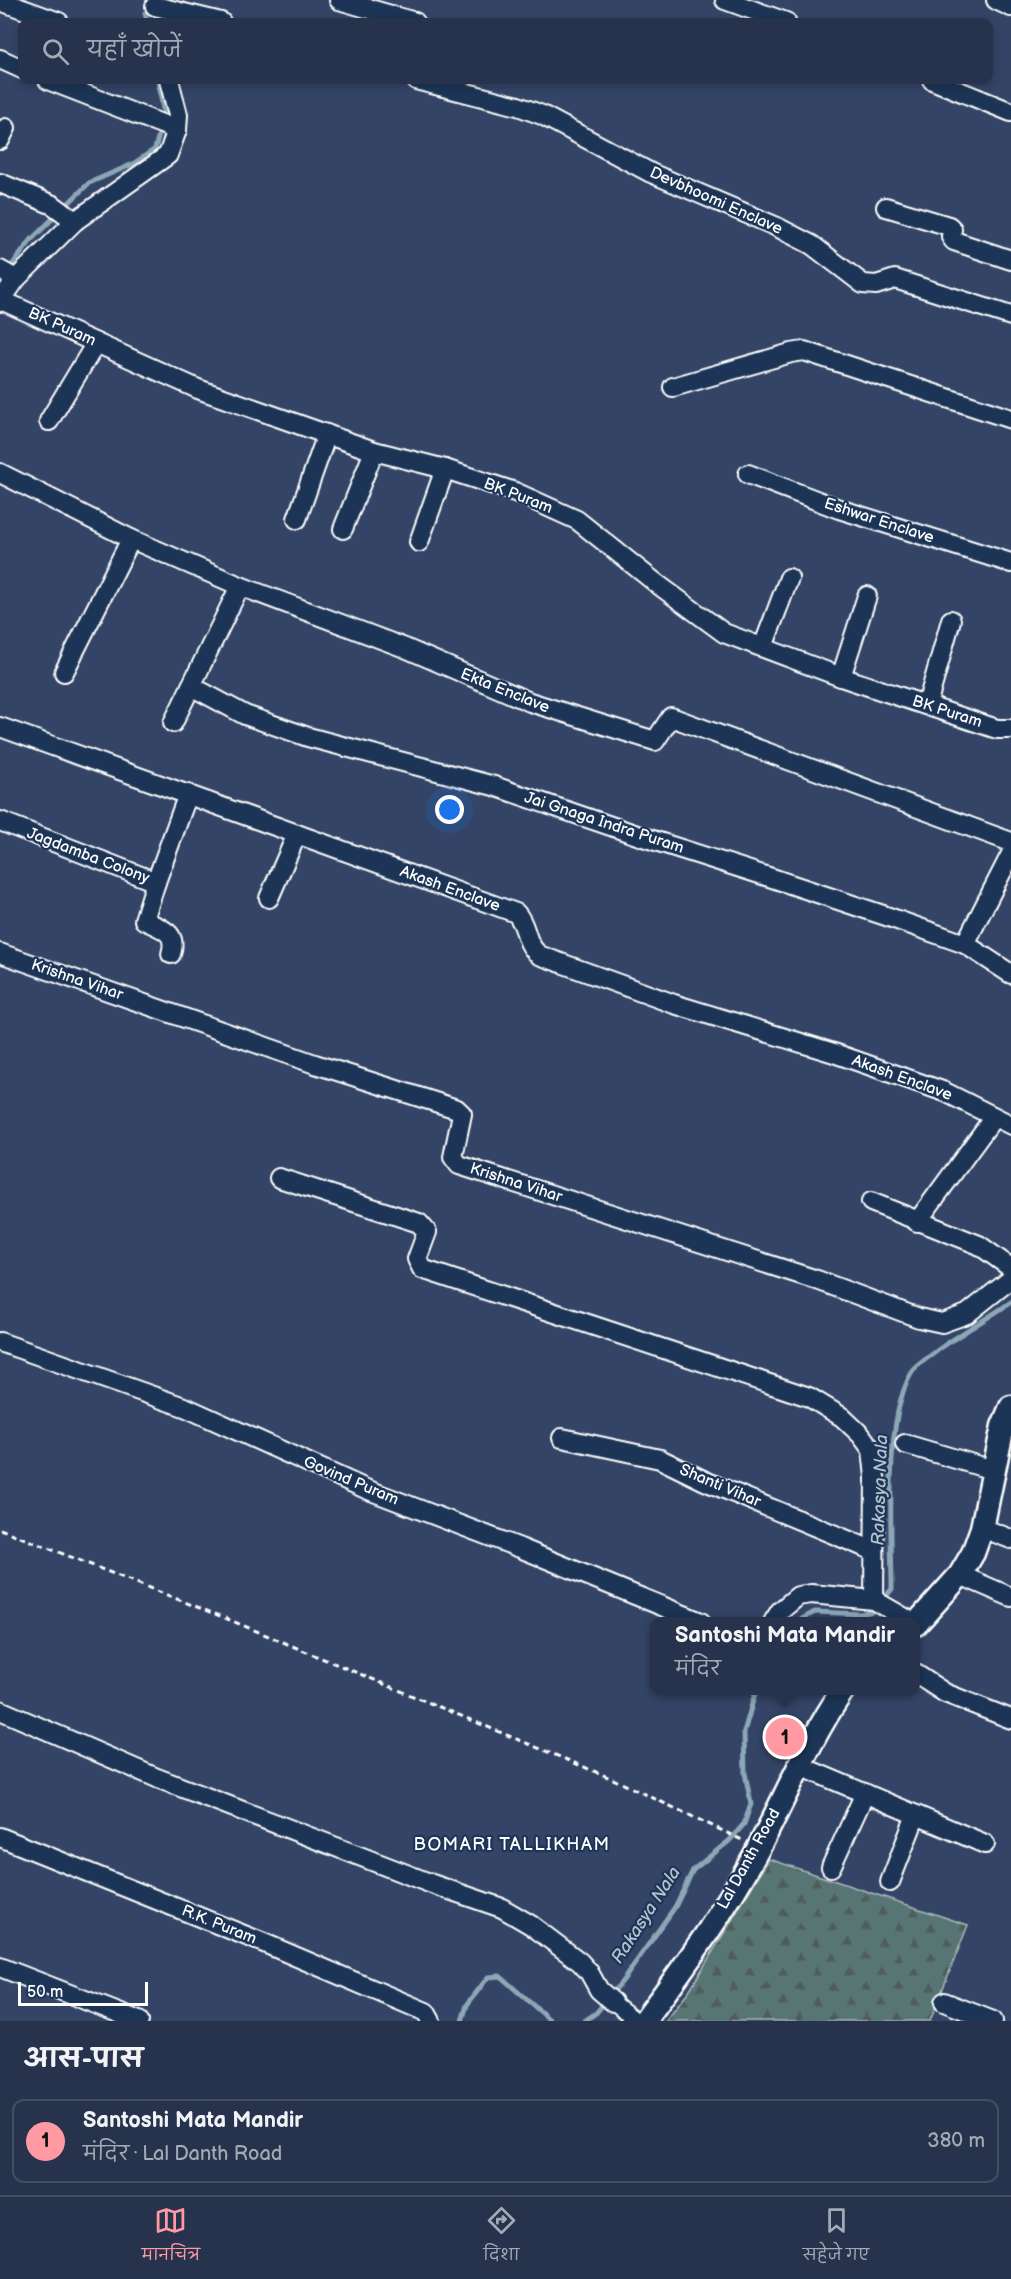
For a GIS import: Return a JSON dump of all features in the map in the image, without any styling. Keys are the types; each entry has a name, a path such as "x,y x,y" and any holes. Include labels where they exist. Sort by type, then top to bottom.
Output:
{"street":[{"path":"339,0 401,18"},
{"path":"725,0 775,18"},
{"path":"996,0 1011,7"},
{"path":"0,1 47,18"},
{"path":"156,9 201,18"},
{"path":"0,59 18,67"},
{"path":"58,84 167,126"},
{"path":"1,301 9,275 65,214 168,155 167,126 177,115 170,84"},
{"name":"Devbhoomi Enclave","path":"433,84 518,106 542,115 651,173 775,226 812,245 863,284 876,285 895,279 1011,316"},
{"path":"942,84 1011,112"},
{"path":"0,183 65,214"},
{"path":"886,207 950,226 951,237 954,241 1011,260"},
{"name":"BK Puram","path":"1,301 198,389 374,451 445,469 515,492 577,520 656,583 724,633 841,677 997,729 1011,729"},
{"path":"49,421 96,343"},
{"path":"673,387 804,351 1011,419"},
{"path":"297,519 327,434"},
{"path":"343,529 374,451"},
{"path":"419,542 445,469"},
{"name":"Ekta Enclave","path":"0,472 131,539 240,586 405,648 485,684 548,708 656,741 671,717 1011,842"},
{"name":"Eshwar Enclave","path":"748,474 839,509 1011,563"},
{"path":"64,672 131,539"},
{"path":"763,647 789,578"},
{"path":"173,723 240,586"},
{"path":"841,677 867,596"},
{"path":"927,705 951,621"},
{"name":"Jai Gnaga Indra Puram","path":"191,686 245,715 308,737 494,786 965,944 1011,974"},
{"name":"Akash Enclave","path":"0,727 516,913 524,921 530,947 539,955 674,1004 834,1053 945,1092 1011,1125"},
{"name":"Jagdamba Colony","path":"0,821 156,882 188,794"},
{"path":"269,898 297,834"},
{"path":"965,944 1011,854"},
{"path":"156,882 144,920 172,935 175,942 171,954"},
{"name":"Krishna Vihar","path":"0,953 315,1064 457,1109 462,1114 453,1157 459,1165 817,1280 919,1318 942,1323 967,1314 1011,1279"},
{"path":"917,1222 994,1117"},
{"path":"279,1178 419,1223 427,1232 417,1260 422,1269 808,1396 842,1417 861,1435 872,1450 875,1477 874,1600"},
{"path":"871,1202 978,1245 1011,1268"},
{"name":"Govind Puram","path":"0,1342 187,1408 366,1489 520,1548 689,1617"},
{"path":"920,1618 960,1575 982,1528 993,1470 1008,1421"},
{"name":"Shanti Vihar","path":"562,1438 660,1459 705,1481 874,1551"},
{"path":"905,1444 993,1470"},
{"path":"982,1528 1011,1539"},
{"path":"960,1575 1011,1598"},
{"path":"776,1617 798,1596 811,1594 874,1600 905,1617"},
{"path":"920,1677 945,1693 1011,1719"},
{"name":"Lal Danth Road","path":"644,2021 690,1959 752,1859 823,1719 840,1695"},
{"path":"0,1710 157,1778 432,1884 502,1908 531,1925 580,1962 606,1996 637,2021"},
{"path":"800,1766 985,1844"},
{"path":"831,1867 865,1793"},
{"path":"890,1882 916,1815"},
{"name":"R.K. Puram","path":"0,1837 286,1952 426,2012 431,2021"},
{"path":"0,1967 139,2021"},
{"path":"944,2002 993,2021"}],"path":[{"path":"0,1528 225,1618 613,1779 744,1841"}],"green space":[{"path":"769,1859 968,1925 930,2021 666,2021 687,1994"}],"waterway":[{"path":"145,13 146,18"},
{"path":"0,281 32,239 89,183 133,164 155,149 164,115 159,84"},
{"name":"Rakasya Nala","path":"806,1617 815,1612 861,1614 873,1611 892,1589 893,1441 905,1386 916,1367 921,1363 1011,1302"},
{"name":"Rakasya Nala","path":"584,2021 596,2013 624,1979 675,1907 693,1870 729,1841 744,1824 751,1804 745,1773 744,1732 755,1695"},
{"name":"Rakasya Nala","path":"462,2021 467,2005 488,1977 500,1976 551,2021"}],"place":[{"name":"Santoshi Mata Mandir","path":"785,1737"}],"district":[{"name":"BOMARI TALLIKHAM","path":"512,1844"}]}
